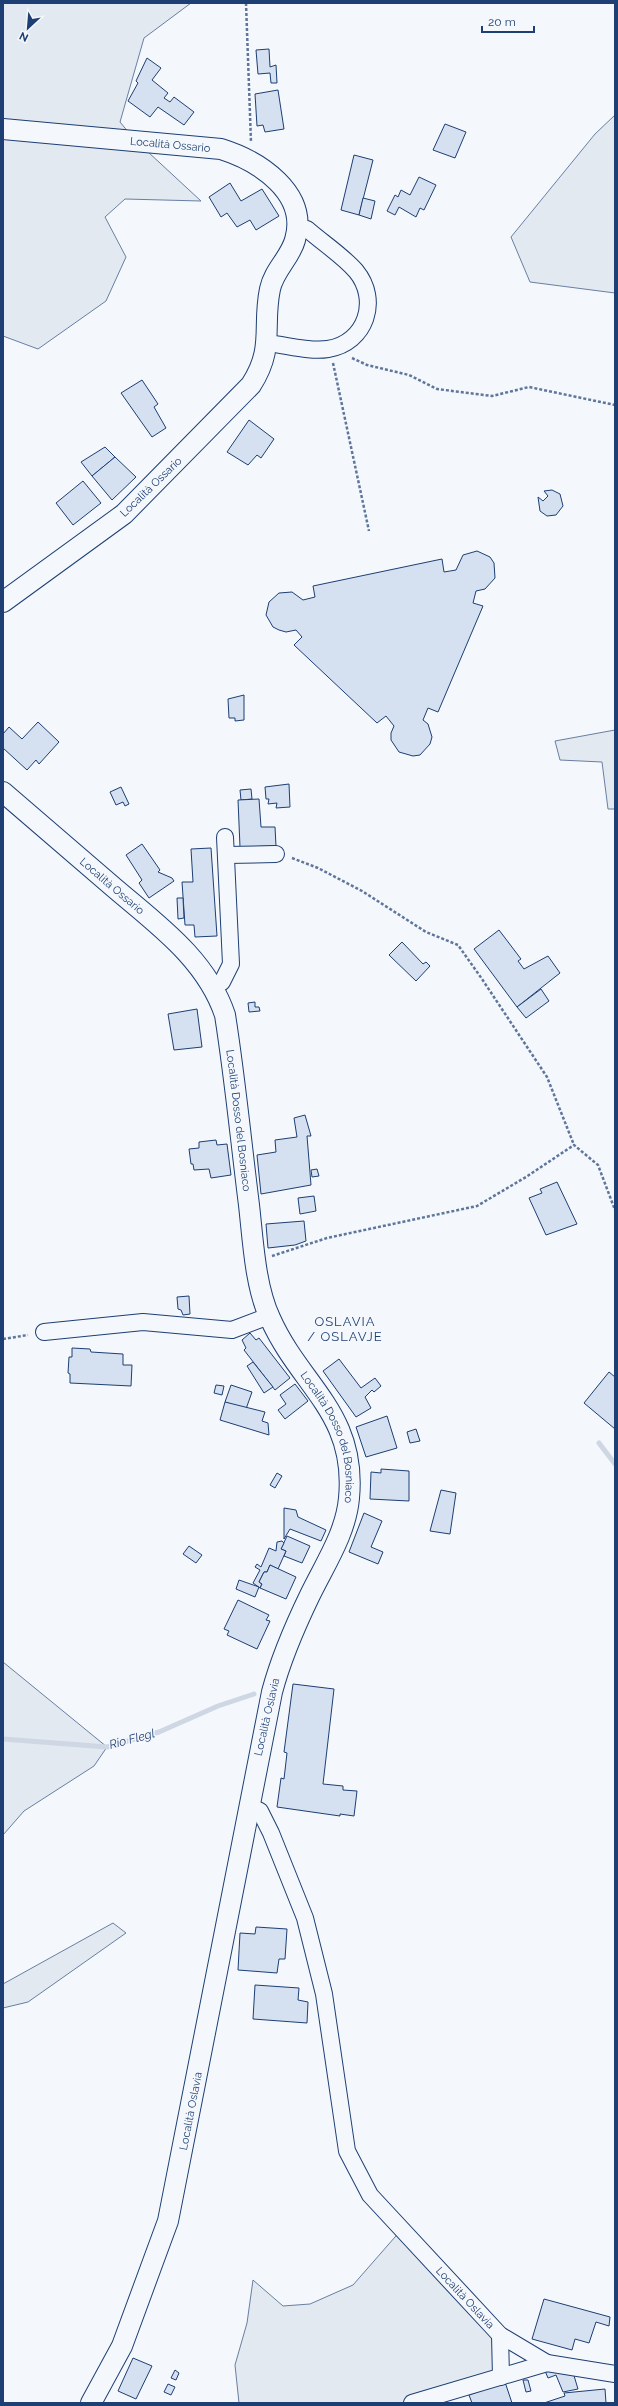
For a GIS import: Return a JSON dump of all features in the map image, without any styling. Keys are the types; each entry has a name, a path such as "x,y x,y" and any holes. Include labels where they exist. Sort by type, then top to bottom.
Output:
{"street":[{"name":"Località Ossario","path":"3,128 187,144 221,149 251,160 272,176 292,202 297,219 295,241 270,288 267,343 263,365 251,385 156,483 104,531 3,602"},
{"path":"267,343 314,349 329,349 354,336 364,326 368,313 366,287 356,271 307,230 297,227"},
{"name":"Località Ossario","path":"3,792 167,933 197,962 214,987 226,1015 230,1043"},
{"path":"214,987 222,982 232,964 225,837"},
{"path":"227,855 276,854"},
{"name":"Località Dosso del Bosniaco","path":"230,1043 255,1263 269,1316 281,1339 333,1414 347,1449 349,1468 349,1499 344,1522 293,1630"},
{"path":"44,1332 143,1322 232,1330 269,1316"},
{"name":"Località Oslavia","path":"91,2403 122,2346 168,2221 272,1692 293,1630"},
{"name":"Località Oslavia","path":"249,1806 260,1811 271,1833 305,1918 324,1994 347,2151 370,2195 500,2335 547,2363 615,2374"},
{"name":"Località Oslavia","path":"500,2335 501,2377"},
{"name":"Località Oslavia","path":"412,2403 547,2363"}],"path":[{"path":"246,3 251,160"},
{"path":"329,349 368,365 409,375 437,389 492,396 529,387 615,405"},
{"path":"329,349 369,531"},
{"path":"276,854 318,868 362,891 426,932 458,945 547,1077 574,1145 598,1165 615,1210"},
{"path":"255,1263 327,1238 477,1206 574,1145"},
{"path":"3,1339 44,1332"}],"shaded area":[{"path":"3,3 191,3 144,38 120,122 134,139 201,201 125,199 105,217 126,257 106,301 38,349 3,336"},
{"path":"615,115 615,293 530,282 511,237 595,134"},
{"path":"615,730 615,809 608,809 602,762 560,760 555,741"},
{"path":"3,1662 107,1747 94,1766 24,1811 3,1835"},
{"path":"113,1923 126,1933 28,2002 3,2008 3,1984"},
{"path":"402,2229 500,2335 501,2377 412,2403 239,2403 235,2365 247,2323 253,2280 283,2306 310,2304 353,2285"}],"building":[{"path":"269,49 270,67 276,65 277,83 271,83 270,73 258,74 256,50"},
{"path":"147,58 161,68 152,80 168,93 164,98 170,102 174,97 194,112 184,125 158,107 150,117 128,101 138,83 136,81"},
{"path":"278,90 284,129 265,132 263,125 257,126 255,94"},
{"path":"445,124 466,132 455,158 433,150"},
{"path":"354,155 373,160 359,215 341,210"},
{"path":"419,177 436,185 424,210 420,208 416,217 399,207 395,215 387,211 395,195 398,197 401,190 410,195"},
{"path":"230,183 241,201 262,189 279,216 256,230 250,220 237,227 227,213 221,217 209,197"},
{"path":"363,198 375,201 371,219 359,215"},
{"path":"142,380 158,404 154,407 166,428 152,437 121,393"},
{"path":"249,420 274,439 261,458 257,455 248,465 227,452"},
{"path":"105,447 115,457 92,476 81,462"},
{"path":"115,457 136,477 112,500 92,476"},
{"path":"83,481 101,503 73,525 56,503"},
{"path":"552,490 560,494 563,506 556,515 547,516 540,511 538,497 543,501 548,496 544,491"},
{"path":"477,551 490,557 494,563 495,578 485,589 476,591 473,603 483,606 438,712 428,708 423,720 428,724 432,737 430,744 420,755 413,756 399,752 391,740 391,733 394,726 386,716 377,723 294,645 302,637 296,630 286,632 273,627 266,615 269,602 279,593 292,592 303,600 315,597 313,586 442,559 444,572 456,570 463,555"},
{"path":"244,695 244,720 235,721 235,718 229,718 228,699"},
{"path":"38,722 59,742 39,764 36,760 27,770 3,748 3,734 9,727 22,739"},
{"path":"289,784 290,807 276,808 277,803 268,804 269,799 266,799 265,787"},
{"path":"121,787 129,804 125,806 123,802 116,805 110,792"},
{"path":"251,789 252,799 241,800 240,790"},
{"path":"259,799 261,827 275,827 276,846 240,847 238,800"},
{"path":"142,844 160,870 158,872 172,878 174,881 149,898 139,883 142,880 126,855"},
{"path":"211,848 217,936 195,937 194,925 185,925 182,882 193,882 191,849"},
{"path":"177,898 183,898 184,918 178,919"},
{"path":"499,930 521,959 518,961 524,969 548,956 560,973 517,1007 474,949"},
{"path":"402,942 423,964 426,962 430,966 416,981 389,955"},
{"path":"541,989 549,1001 526,1018 517,1007"},
{"path":"255,1002 255,1007 259,1007 260,1011 249,1012 248,1003"},
{"path":"197,1009 202,1047 174,1050 168,1014"},
{"path":"305,1115 311,1136 307,1136 311,1185 261,1194 257,1155 276,1152 275,1140 297,1137 294,1118"},
{"path":"216,1140 217,1145 227,1144 231,1175 211,1178 209,1169 194,1170 193,1164 191,1164 189,1149 199,1148 199,1142"},
{"path":"317,1169 319,1176 312,1177 311,1170"},
{"path":"557,1182 577,1224 546,1235 529,1198 542,1193 540,1189"},
{"path":"314,1196 316,1211 300,1214 298,1198"},
{"path":"304,1221 306,1241 295,1245 268,1248 266,1224"},
{"path":"189,1296 190,1314 183,1315 181,1310 178,1309 177,1297"},
{"path":"250,1333 256,1340 259,1338 290,1378 275,1390 244,1350 246,1348 242,1340"},
{"path":"72,1348 90,1349 91,1352 123,1354 123,1365 132,1365 131,1386 70,1383 70,1374 68,1373 69,1357 72,1357"},
{"path":"339,1359 361,1388 375,1378 381,1386 374,1392 372,1390 365,1397 371,1408 356,1417 323,1371"},
{"path":"253,1362 273,1387 264,1393 247,1366"},
{"path":"609,1372 615,1377 615,1429 584,1403"},
{"path":"295,1384 308,1401 285,1419 278,1410 286,1404 280,1395"},
{"path":"216,1385 224,1386 222,1395 214,1393"},
{"path":"231,1385 252,1392 246,1409 225,1402"},
{"path":"225,1402 265,1412 262,1421 268,1423 269,1435 220,1420"},
{"path":"387,1416 397,1448 366,1457 356,1427"},
{"path":"416,1429 420,1441 410,1443 407,1432"},
{"path":"381,1469 409,1471 409,1501 370,1499 371,1472 381,1473"},
{"path":"277,1473 282,1476 275,1488 270,1485"},
{"path":"441,1490 456,1493 450,1534 430,1531"},
{"path":"284,1508 296,1510 298,1517 326,1530 321,1541 290,1529 284,1539"},
{"path":"364,1513 382,1521 371,1547 383,1552 378,1564 349,1552"},
{"path":"287,1536 310,1546 302,1563 284,1556 286,1551 281,1549"},
{"path":"282,1541 284,1543 281,1549 286,1551 278,1569 270,1565 267,1572 264,1572 259,1582 262,1584 260,1588 253,1583 260,1570 255,1567 257,1564 261,1567 269,1548 276,1551 277,1542"},
{"path":"189,1546 202,1555 196,1563 183,1554"},
{"path":"270,1565 296,1577 286,1599 260,1588 262,1584 259,1582 264,1572 267,1572"},
{"path":"239,1580 259,1587 255,1597 236,1589"},
{"path":"238,1600 269,1615 266,1620 270,1621 257,1649 227,1635 229,1631 224,1629"},
{"path":"293,1684 334,1689 323,1784 343,1786 343,1790 357,1791 354,1816 340,1814 340,1816 277,1807 281,1778 284,1779 287,1753 284,1752"},
{"path":"256,1927 287,1929 285,1959 279,1959 277,1973 238,1970 240,1933 255,1934"},
{"path":"255,1985 299,1988 298,2000 308,2002 307,2023 253,2019"},
{"path":"544,2299 610,2317 609,2326 596,2322 589,2343 575,2339 572,2350 532,2339"},
{"path":"133,2358 152,2366 136,2399 118,2391"},
{"path":"543,2366 572,2369 578,2389 563,2392 556,2375 548,2378"},
{"path":"175,2370 179,2373 176,2380 171,2378"},
{"path":"523,2380 528,2380 531,2391 526,2392"},
{"path":"505,2382 512,2403 472,2403 469,2395"},
{"path":"168,2384 175,2387 171,2395 164,2392"},
{"path":"605,2389 606,2403 544,2403 565,2396 564,2393"}],"waterway":[{"path":"599,1443 615,1464"},
{"name":"Rio Flegl","path":"3,1739 107,1747 159,1732 218,1706 254,1694"}],"district":[{"name":"OSLAVIA / OSLAVJE","path":"345,1328"}]}
